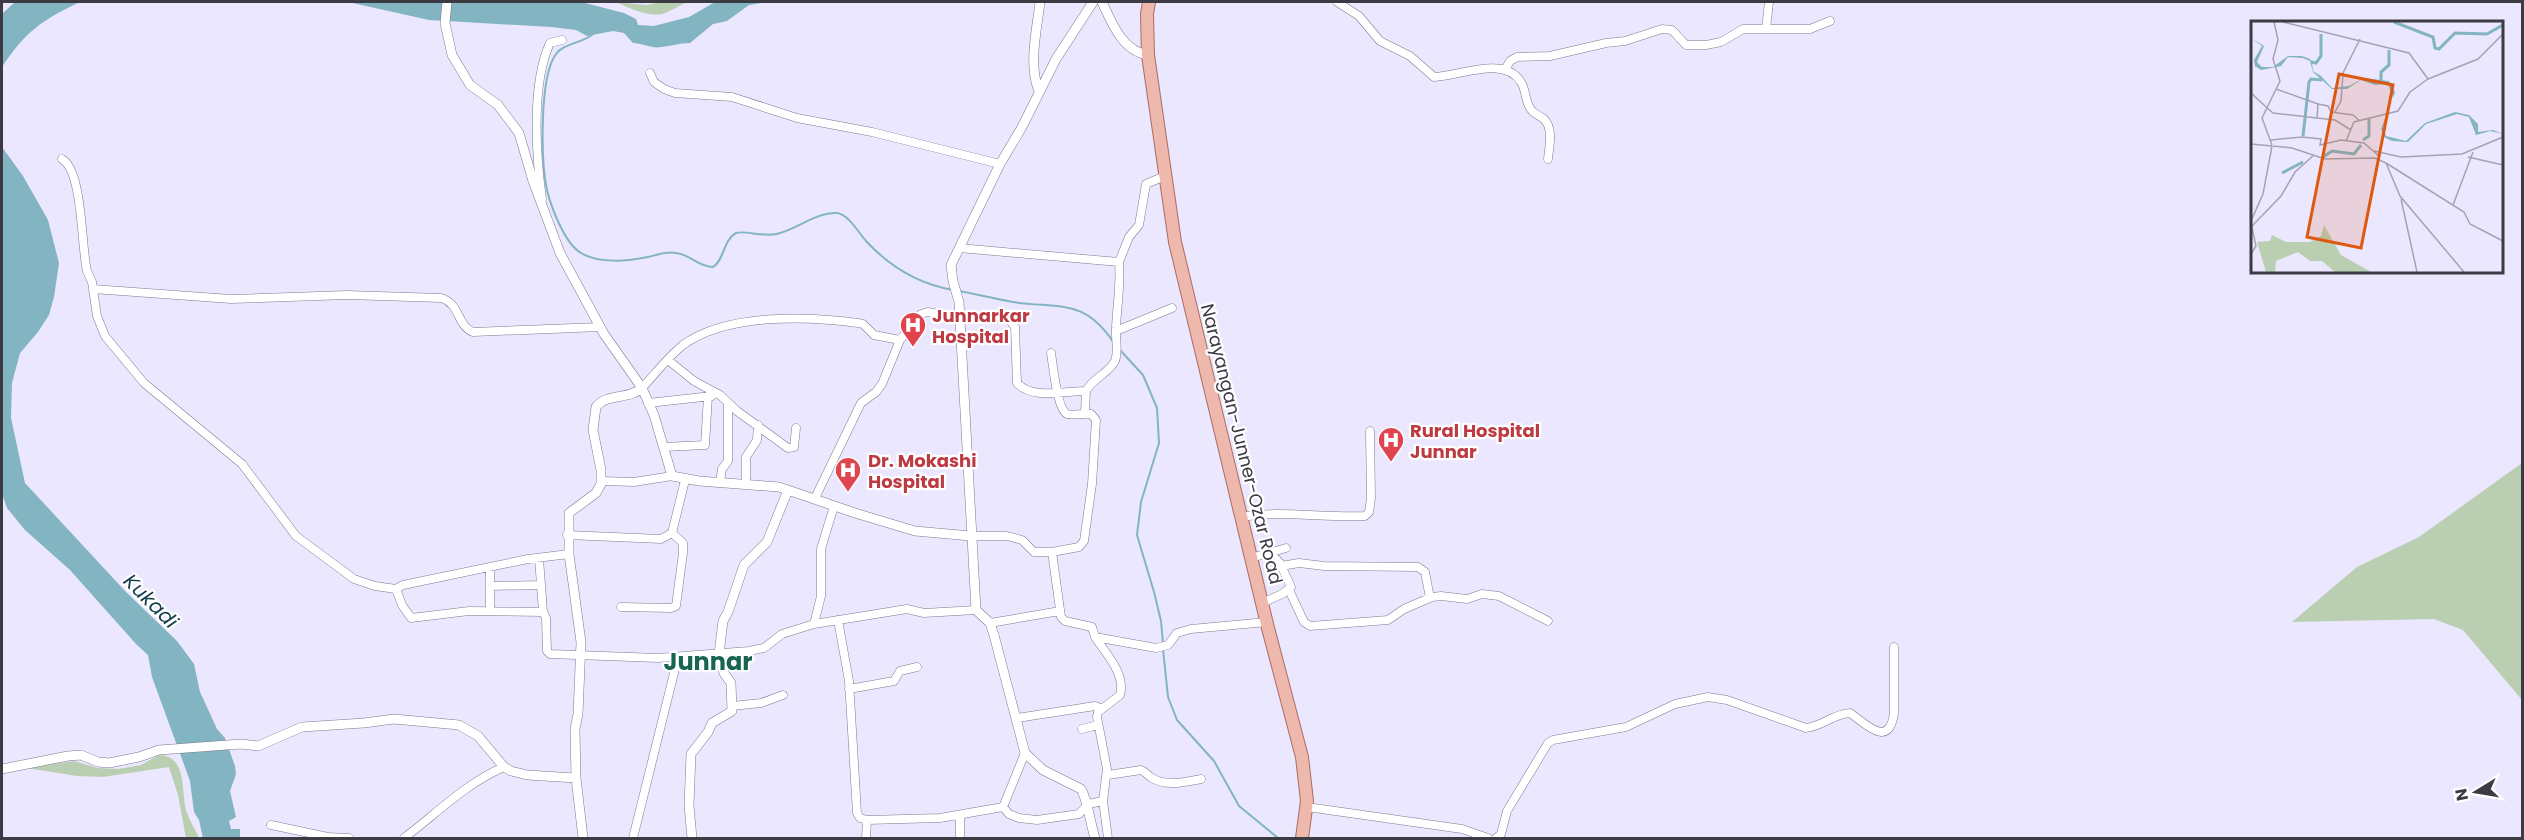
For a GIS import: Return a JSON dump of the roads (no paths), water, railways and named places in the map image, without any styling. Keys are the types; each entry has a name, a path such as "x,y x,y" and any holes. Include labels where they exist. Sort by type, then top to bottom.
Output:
{"main road":[{"name":"Narayangan-Junner-Ozar Road","path":"1149,2 1146,31 1148,54 1175,242 1262,603 1302,757 1307,807 1302,838"}],"street":[{"path":"447,2 445,23 452,55 458,68 470,85 498,105 519,133 533,181 560,253 600,327 642,388 672,476"},
{"path":"1039,91 1034,64 1040,2"},
{"path":"1093,2 1039,91 1022,127 1000,164 951,265 958,300 976,610 990,623 1025,753 1042,770 1081,789 1085,795 1095,838"},
{"path":"1102,2 1120,38 1138,53 1148,54"},
{"path":"1337,2 1359,16 1380,41 1410,56 1434,76 1478,69 1511,71 1519,80 1530,109 1546,122 1550,131 1548,159"},
{"path":"1766,29 1769,2"},
{"path":"1505,70 1510,61 1517,57 1550,56 1625,41 1662,29 1672,30 1684,43 1691,46 1721,42 1743,29 1810,28 1830,21"},
{"path":"543,207 538,171 540,78 550,43 562,40"},
{"path":"650,73 654,82 675,93 732,97 797,118 872,132 1000,164"},
{"path":"62,159 69,163 76,179 84,256 100,326 114,349 144,382 242,464 296,536 354,579 375,586 396,589 403,585 489,567 569,554"},
{"path":"1085,413 1086,391 1091,381 1113,364 1117,347 1116,331 1121,284 1119,262 1128,237 1139,225 1146,184 1165,176"},
{"path":"959,248 1119,262"},
{"path":"93,289 231,299 347,295 441,298 452,303 466,328 473,332 600,327"},
{"path":"1116,331 1172,308"},
{"path":"816,498 861,403 876,392 882,384 900,340 921,314 928,312 959,318 1009,319 1014,327 1017,384 1021,388 1031,392 1086,391"},
{"path":"583,838 576,778 575,729 581,654 579,619 567,535 569,513 599,490 602,481 593,430 596,407 605,400 630,395 642,388 668,360 698,336 756,321 822,318 863,324 874,335 900,340"},
{"path":"602,481 634,482 672,476 686,480 779,487 915,531 971,536 1007,536 1022,540 1034,552 1052,552 1079,547 1084,541 1092,484 1095,420 1091,414 1065,413 1058,393 1051,353"},
{"path":"668,360 694,381 720,395 728,404 791,448 794,447 795,428"},
{"path":"648,403 720,395"},
{"path":"664,447 702,447 705,445 708,396"},
{"path":"720,482 722,469 728,461 728,404"},
{"path":"746,483 746,457 757,440 758,425"},
{"path":"1241,517 1257,514 1321,517 1365,516 1370,512 1371,498 1370,431"},
{"path":"567,535 661,539 672,533 686,480"},
{"path":"692,838 689,806 691,754 712,723 729,714 732,706 731,683 724,673 719,654 723,621 744,565 766,543 789,490"},
{"path":"814,624 821,596 821,549 834,506"},
{"path":"621,607 671,608 675,606 683,553 682,543 672,533"},
{"path":"1251,558 1286,548"},
{"path":"1052,552 1060,612 1065,621 1092,627 1095,637 1118,671 1121,681 1120,695 1098,712 1098,726 1108,776 1103,801 1108,838"},
{"path":"1269,553 1281,566 1304,622 1310,626 1388,620 1404,609 1430,598 1442,596 1467,599 1482,594 1491,594 1508,600 1548,621"},
{"path":"539,558 543,612 546,618 547,651 550,654 678,657 758,650 782,634 814,624 907,609 924,613 976,610"},
{"path":"1281,566 1299,562 1324,566 1418,567 1425,572 1430,598"},
{"path":"489,567 490,611"},
{"path":"490,586 541,585"},
{"path":"396,589 402,605 411,618 469,611 543,612"},
{"path":"1262,603 1289,590"},
{"path":"990,623 1060,612"},
{"path":"837,620 849,689 857,813 860,818 922,820 960,816 1004,807"},
{"path":"1095,637 1156,648 1166,646 1177,633 1191,629 1267,622"},
{"path":"1496,838 1501,834 1507,811 1552,740 1626,727 1675,704 1708,697 1727,700 1806,728 1816,727 1835,714 1850,712 1872,730 1880,733 1885,731 1892,723 1894,647"},
{"path":"633,838 678,657"},
{"path":"849,689 894,681 900,671 917,668"},
{"path":"732,706 761,703 783,695"},
{"path":"1017,718 1095,706 1102,709"},
{"path":"2,769 68,756 81,756 109,763 159,750 241,744 251,746 268,743 302,727 402,719 459,725 469,729 488,746 504,767 527,775 576,778"},
{"path":"1082,729 1098,726"},
{"path":"1004,807 1025,753"},
{"path":"404,838 467,788 487,774 504,767"},
{"path":"1108,776 1145,770 1150,777 1169,783 1201,779"},
{"path":"1004,807 1009,814 1019,818 1037,820 1079,814 1086,807 1103,801"},
{"path":"1307,807 1462,829 1488,838"},
{"path":"960,816 960,838"},
{"path":"866,838 867,820"},
{"path":"271,825 328,837 349,838"}],"waterway":[{"path":"592,35 563,48 556,54 550,65 544,100 543,160 547,190 564,234 581,253 596,259 614,261 673,253 713,267 720,259 729,240 736,233 776,234 821,215 837,213 849,220 866,241 895,266 917,279 953,290"},
{"path":"959,291 1013,302 1070,308 1082,312 1103,329 1114,343"},
{"path":"1120,350 1143,375 1157,408 1159,443 1141,502 1137,535 1161,621 1163,643"},
{"path":"1163,649 1168,697 1177,720 1214,761 1239,806 1278,838"}],"place":[{"name":"Junnarkar Hospital","path":"913,348"},
{"name":"Rural Hospital Junnar","path":"1391,463"},
{"name":"Dr. Mokashi Hospital","path":"848,493"}],"district":[{"name":"Junnar","path":"708,661"}],"water label":[{"name":"Kukadi","path":"151,601"}]}
